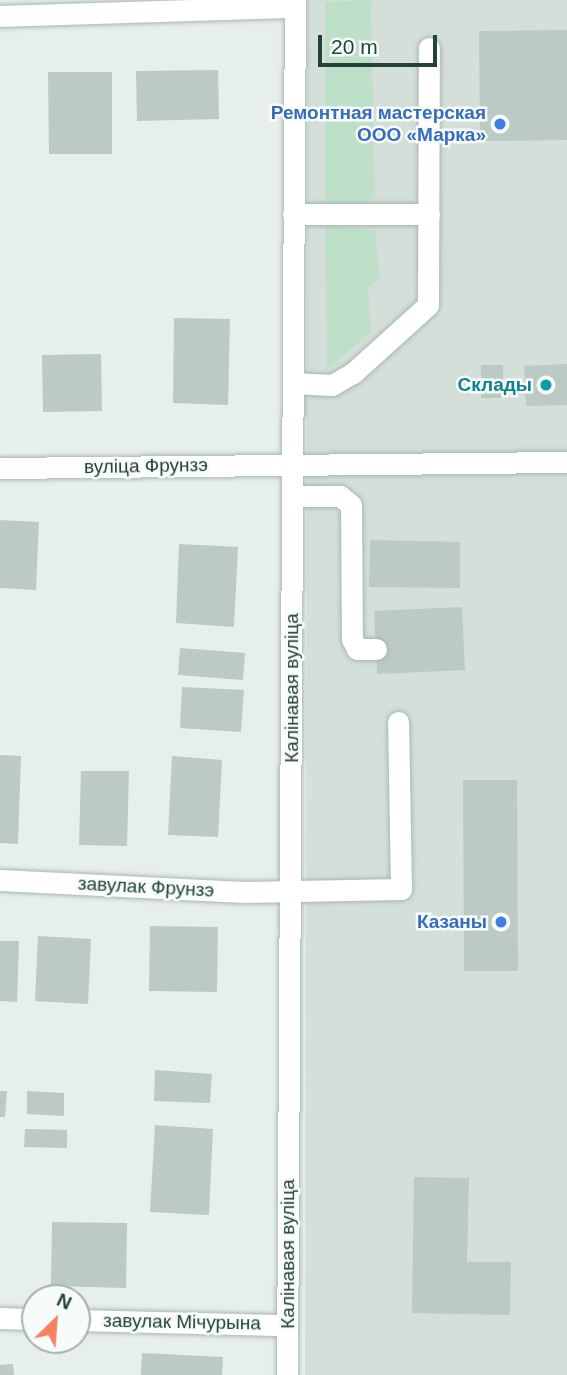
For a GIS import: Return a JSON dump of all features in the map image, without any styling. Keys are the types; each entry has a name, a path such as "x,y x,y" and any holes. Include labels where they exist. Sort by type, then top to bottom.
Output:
{"street":[{"path":"0,16 294,4"},
{"name":"Калінавая вуліца","path":"288,1375 294,4"},
{"path":"293,383 332,385 354,373 428,305 429,48"},
{"path":"293,214 429,214"},
{"name":"вуліца Фрунзэ","path":"0,468 567,462"},
{"path":"292,496 340,496 351,505 361,562 352,639 357,649 376,649"},
{"name":"завулак Фрунзэ","path":"0,880 291,891 401,889 398,722"},
{"path":"0,1318 21,1319"},
{"name":"завулак Мічурына","path":"91,1320 288,1325"}],"shaded area":[{"path":"308,0 567,0 567,1375 305,1375 307,417 300,417 300,376 307,375"}],"green space":[{"path":"371,0 375,196 368,201 325,204 325,2"},
{"path":"325,225 375,230 380,279 368,288 371,332 327,370"}],"building":[{"path":"567,30 567,140 480,141 479,31"},
{"path":"218,70 219,119 137,121 136,71"},
{"path":"48,72 112,72 112,154 49,154"},
{"path":"174,318 230,319 228,405 173,403"},
{"path":"101,354 102,411 43,412 42,355"},
{"name":"Склады","path":"567,364 567,405 526,406 524,366"},
{"path":"481,365 503,365 503,398 481,398"},
{"path":"0,520 39,522 36,590 0,588"},
{"path":"370,540 460,542 460,588 369,587"},
{"path":"179,544 238,547 234,627 176,623"},
{"path":"462,607 465,670 377,674 374,611"},
{"path":"180,648 245,653 243,680 178,675"},
{"path":"182,687 244,690 241,732 180,728"},
{"path":"0,755 21,756 18,844 0,843"},
{"path":"172,756 222,760 218,837 168,835"},
{"path":"81,771 129,771 127,846 79,845"},
{"path":"463,780 517,780 518,971 464,971"},
{"path":"150,926 218,927 217,992 149,991"},
{"path":"38,936 91,939 88,1004 35,1001"},
{"path":"0,941 19,941 17,1002 0,1001"},
{"path":"155,1070 212,1074 210,1103 154,1101"},
{"path":"0,1091 7,1091 5,1117 0,1117"},
{"path":"27,1091 64,1093 64,1116 27,1114"},
{"path":"155,1125 213,1129 209,1215 150,1212"},
{"path":"25,1129 67,1130 67,1148 24,1147"},
{"path":"414,1177 469,1178 467,1262 511,1262 510,1315 412,1313"},
{"path":"52,1222 127,1223 126,1288 91,1287 91,1284 51,1284"},
{"path":"142,1353 223,1357 222,1375 141,1375"},
{"path":"13,1364 14,1375 0,1375 0,1365"}],"place":[{"name":"Ремонтная мастерская ООО «Марка»","path":"500,124"},
{"name":"Склады","path":"546,385"},
{"name":"Казаны","path":"501,922"}]}
